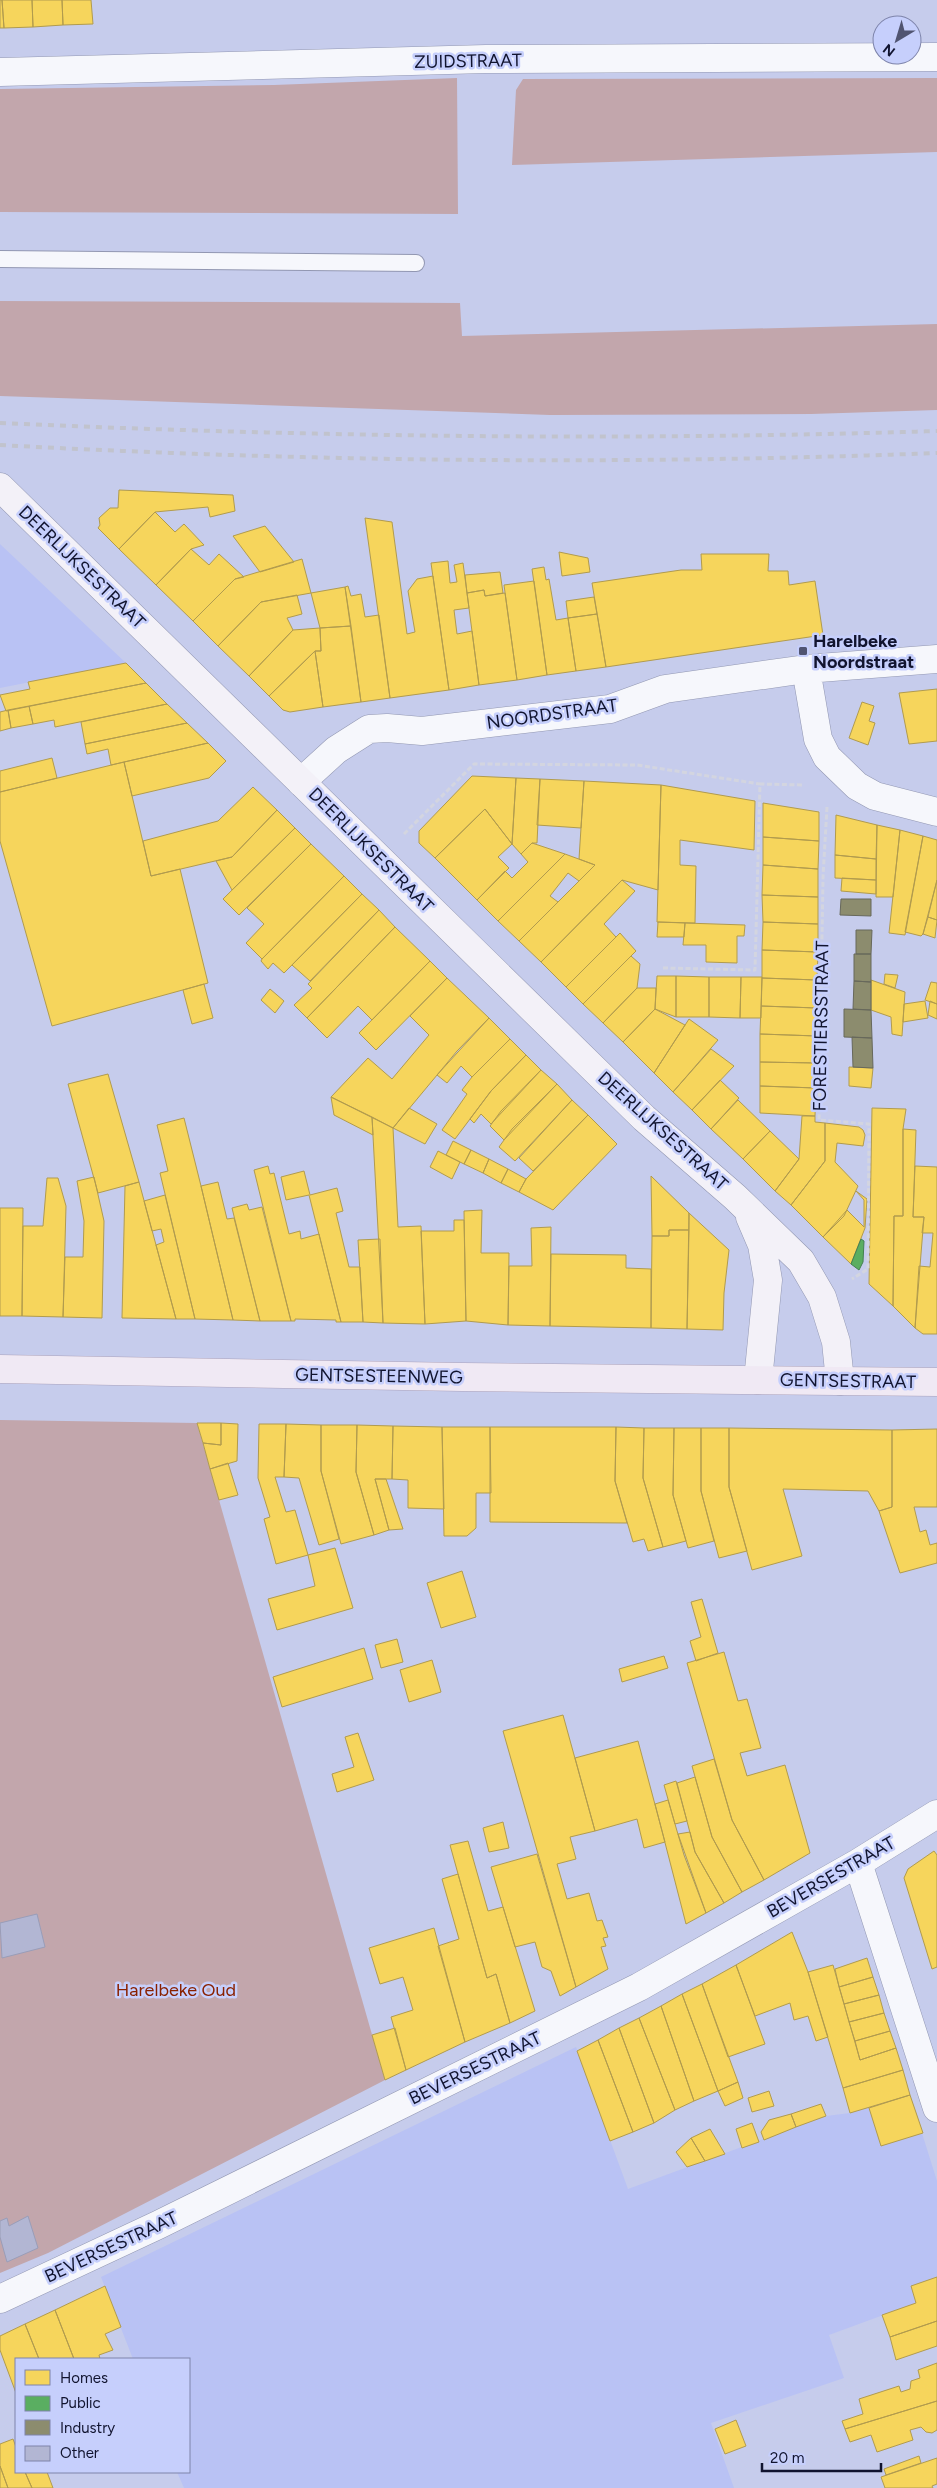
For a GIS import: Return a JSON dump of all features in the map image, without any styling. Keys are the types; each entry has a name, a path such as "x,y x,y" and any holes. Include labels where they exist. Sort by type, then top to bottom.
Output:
{"main road":[{"name":"DEERLIJKSESTRAAT","path":"0,487 644,1118 747,1209 801,1261 822,1297 836,1342 840,1381"},
{"name":"DEERLIJKSESTRAAT","path":"747,1209 762,1245 768,1280 758,1380"},
{"name":"GENTSESTEENWEG","path":"0,1369 758,1380"},
{"name":"GENTSESTRAAT","path":"758,1380 937,1382"}],"street":[{"name":"ZUIDSTRAAT","path":"0,72 486,59 937,57"},
{"name":"NOORDSTRAAT","path":"301,782 336,750 369,729 387,728 422,731 610,709 665,689 806,670 937,659"},
{"path":"806,670 818,739 827,757 858,786 875,796 937,812"},
{"name":"BEVERSESTRAAT","path":"0,2299 158,2226 639,1987 858,1863 937,1814"},
{"path":"858,1863 937,2107"}],"lane":[{"path":"0,259 416,263"}],"path":[{"path":"804,785 827,757"},
{"path":"380,859 474,764 637,765 760,784 804,785 810,790"},
{"path":"663,968 755,970 760,784"},
{"name":"FORESTIERSSTRAAT","path":"822,1297 868,1269 869,1124 819,1120 823,877 827,804"}],"shaded area":[{"path":"0,544 126,663 0,688"},
{"path":"576,2047 628,2189 826,2116 850,2113 910,2095 937,2181 937,2277 911,2286 916,2303 829,2335 844,2378 711,2423 734,2488 184,2488 177,2473 190,2473 190,2358 133,2358 101,2277"}],"green space":[{"path":"457,78 458,214 0,212 0,89 274,85"},
{"path":"937,78 937,152 512,165 516,90 523,79"},
{"path":"0,301 460,303 462,336 937,324 937,410 811,414 550,415 0,396"},
{"name":"Harelbeke Oud","path":"0,1420 197,1423 385,2080 48,2253 0,2273"}],"building: Homes":[{"path":"0,0 2,0 4,28 0,28"},
{"path":"2,0 32,0 33,27 4,28"},
{"path":"32,0 62,0 63,25 33,27"},
{"path":"62,0 91,0 93,24 63,25"},
{"path":"119,490 233,495 235,511 210,517 208,507 155,512 119,549 98,528 100,525 99,518 110,508 118,508"},
{"path":"155,512 175,532 184,524 204,545 191,549 156,585 119,549"},
{"path":"365,518 392,522 407,634 415,632 408,591 417,579 433,576 449,690 390,698"},
{"path":"265,526 294,562 260,572 233,536"},
{"path":"191,549 209,565 219,554 244,577 235,579 193,621 156,585"},
{"path":"559,552 588,558 590,572 562,576"},
{"path":"701,554 769,554 768,571 788,571 789,585 815,581 823,635 606,667 592,583 681,570 702,570"},
{"path":"302,559 311,593 261,602 218,646 193,621 235,579"},
{"path":"448,561 450,583 457,582 454,565 463,563 469,608 454,610 457,634 472,631 479,685 449,690 431,563"},
{"path":"544,567 546,580 549,579 556,620 568,618 576,671 547,675 532,569"},
{"path":"500,572 503,593 485,596 484,590 467,593 465,575"},
{"path":"534,581 547,675 517,680 504,585"},
{"path":"348,586 351,596 361,594 365,617 379,615 390,698 361,702 345,587"},
{"path":"345,587 351,626 320,628 311,593"},
{"path":"484,590 485,596 505,593 517,680 479,685 467,593"},
{"path":"297,595 302,614 287,618 293,630 249,676 218,646 261,602"},
{"path":"594,597 597,614 568,618 566,601"},
{"path":"597,614 606,667 576,671 568,618"},
{"path":"351,626 361,702 323,707 315,651 321,651 320,628"},
{"path":"320,628 321,651 315,651 269,696 249,676 293,630"},
{"path":"315,651 323,707 290,712 283,710 269,696"},
{"path":"126,663 146,683 6,711 0,695 30,689 28,682"},
{"path":"146,683 167,704 55,727 54,720 33,724 29,706"},
{"path":"937,689 937,741 909,744 899,693"},
{"path":"862,702 874,706 869,721 875,723 868,745 849,738"},
{"path":"167,704 187,723 85,744 81,722"},
{"path":"29,706 33,724 11,728 8,710"},
{"path":"8,710 11,728 0,731 0,712"},
{"path":"187,723 208,743 111,765 108,749 87,754 85,744"},
{"path":"208,743 226,761 209,778 132,796 124,762"},
{"path":"52,758 57,778 0,792 0,771"},
{"path":"124,762 151,876 180,869 208,983 52,1026 0,841 0,792"},
{"path":"472,776 516,778 512,844 485,809 435,858 419,843 419,831"},
{"path":"516,778 540,779 537,843 532,843 521,854 512,844"},
{"path":"540,779 584,781 581,828 537,825"},
{"path":"584,781 661,785 658,890 622,880 541,962 519,941 595,865 579,859"},
{"path":"661,785 755,801 754,850 680,840 680,865 696,866 695,923 657,922"},
{"path":"253,787 277,810 232,857 151,876 143,841 218,821"},
{"path":"763,803 819,812 819,841 763,837"},
{"path":"485,809 512,844 498,857 509,868 477,900 435,858"},
{"path":"277,810 295,828 232,890 216,861 232,857"},
{"path":"836,815 877,825 876,859 835,855"},
{"path":"877,825 900,830 893,897 876,897"},
{"path":"295,828 311,844 239,915 223,899"},
{"path":"900,830 923,836 905,935 889,933"},
{"path":"923,836 937,840 937,880 921,936 905,932"},
{"path":"763,837 819,841 818,869 763,865"},
{"path":"532,843 565,854 498,921 477,900 505,871 512,878 528,862 521,854"},
{"path":"311,844 344,876 262,959 246,943 264,924 247,908"},
{"path":"565,854 595,865 579,881 568,873 550,896 558,902 519,941 498,921"},
{"path":"835,855 876,859 876,880 835,878"},
{"path":"763,865 818,869 818,897 762,895"},
{"path":"344,876 362,894 284,973 273,963 268,969 261,961 262,959"},
{"path":"842,878 876,880 876,894 841,891"},
{"path":"622,880 635,891 604,924 616,937 566,987 541,962"},
{"path":"937,880 937,920 928,917"},
{"path":"362,894 379,910 310,981 292,965"},
{"path":"762,895 818,897 818,924 763,922"},
{"path":"379,910 395,927 307,1018 294,1005 312,988 308,984"},
{"path":"928,917 937,920 935,938 923,934"},
{"path":"658,922 685,923 684,937 657,937"},
{"path":"763,922 818,924 818,952 762,950"},
{"path":"685,923 745,925 744,936 737,936 737,963 706,962 706,945 683,945"},
{"path":"395,927 430,961 372,1020 358,1006 327,1038 307,1018"},
{"path":"620,933 636,951 583,1004 566,987"},
{"path":"762,950 818,952 817,980 762,978"},
{"path":"631,956 640,964 637,988 603,1023 583,1004"},
{"path":"430,961 447,978 376,1050 359,1033"},
{"path":"885,974 898,975 895,988 884,984"},
{"path":"657,976 676,976 676,1017 655,1009"},
{"path":"676,976 709,977 709,1017 676,1017"},
{"path":"709,977 741,977 740,1018 709,1017"},
{"path":"741,977 762,977 761,1018 740,1018"},
{"path":"447,978 489,1018 457,1051 393,1128 331,1097 368,1058 392,1079 429,1035 410,1016"},
{"path":"762,978 817,980 817,1008 761,1006"},
{"path":"871,980 905,992 902,1036 892,1034 891,1017 871,1010"},
{"path":"931,982 937,983 937,1004 925,1000"},
{"path":"204,984 213,1018 192,1024 183,990"},
{"path":"637,988 656,988 655,1009 623,1042 603,1023"},
{"path":"270,989 284,1001 275,1013 261,1000"},
{"path":"925,1001 928,1018 903,1022 904,1004"},
{"path":"930,1001 937,1004 937,1019 928,1015"},
{"path":"761,1006 817,1008 817,1036 760,1034"},
{"path":"655,1009 685,1025 654,1073 623,1042"},
{"path":"489,1018 510,1039 472,1077 461,1066 447,1083 437,1075"},
{"path":"689,1019 718,1040 673,1092 654,1073"},
{"path":"760,1034 817,1036 817,1063 760,1062"},
{"path":"510,1039 526,1055 491,1091 455,1139 442,1130 467,1094 462,1090 472,1077"},
{"path":"711,1049 734,1066 692,1110 673,1092"},
{"path":"526,1055 541,1070 491,1124 481,1114 474,1123 470,1119 491,1091"},
{"path":"760,1062 817,1063 816,1088 760,1086"},
{"path":"849,1067 873,1068 871,1088 849,1086"},
{"path":"541,1070 557,1084 504,1140 490,1126 501,1111"},
{"path":"108,1074 139,1182 98,1193 68,1084"},
{"path":"720,1080 739,1098 711,1129 692,1110"},
{"path":"557,1084 572,1100 515,1161 499,1147 512,1129"},
{"path":"760,1086 816,1088 815,1116 760,1113"},
{"path":"331,1097 372,1117 373,1135 334,1115"},
{"path":"572,1100 588,1115 533,1171 519,1158"},
{"path":"738,1100 770,1131 743,1159 711,1129"},
{"path":"409,1108 437,1124 425,1144 393,1128"},
{"path":"872,1108 906,1109 903,1129 903,1216 894,1216 893,1306 869,1284"},
{"path":"588,1115 617,1144 553,1210 519,1192 526,1179"},
{"path":"802,1116 815,1116 815,1122 825,1123 825,1161 791,1205 775,1191 799,1159"},
{"path":"372,1117 393,1128 398,1227 421,1226 425,1324 383,1323"},
{"path":"184,1118 233,1320 195,1319 160,1173 168,1171 157,1125"},
{"path":"825,1123 859,1127 865,1135 863,1146 837,1143 835,1162 858,1186 844,1216 823,1237 791,1205 825,1161"},
{"path":"903,1129 916,1130 913,1217 924,1217 915,1328 893,1306 894,1216 903,1216"},
{"path":"770,1131 799,1159 775,1191 743,1159"},
{"path":"453,1141 471,1150 464,1164 446,1155"},
{"path":"471,1150 489,1159 483,1173 464,1164"},
{"path":"438,1151 460,1162 452,1179 430,1167"},
{"path":"489,1159 508,1169 501,1183 483,1173"},
{"path":"268,1166 270,1174 274,1173 289,1234 300,1231 301,1239 319,1234 341,1322 336,1322 336,1320 295,1319 295,1321 291,1321 254,1170"},
{"path":"915,1166 937,1167 937,1334 923,1334 915,1328 919,1266 930,1267 933,1233 922,1233 924,1217 913,1217"},
{"path":"508,1169 526,1179 519,1192 501,1183"},
{"path":"304,1171 310,1195 337,1188 343,1211 336,1213 349,1267 360,1267 363,1322 341,1322 309,1195 286,1200 281,1177"},
{"path":"651,1176 689,1213 689,1230 669,1230 669,1236 652,1236"},
{"path":"94,1177 104,1221 102,1318 63,1317 65,1257 83,1257 84,1221 77,1181"},
{"path":"47,1178 58,1178 66,1206 63,1317 22,1316 23,1226 43,1226"},
{"path":"139,1182 176,1319 122,1318 125,1186"},
{"path":"218,1182 227,1219 234,1218 260,1321 233,1320 201,1186"},
{"path":"856,1191 867,1199 865,1228 851,1264 823,1237 847,1210 864,1227 864,1200"},
{"path":"165,1195 195,1319 176,1319 156,1245 164,1242 161,1229 152,1231 144,1201"},
{"path":"247,1204 249,1210 262,1207 291,1321 260,1321 232,1208"},
{"path":"0,1208 23,1208 22,1316 0,1316"},
{"path":"482,1210 481,1253 509,1253 508,1325 466,1321 464,1211"},
{"path":"689,1213 729,1250 724,1293 723,1330 687,1329"},
{"path":"454,1220 464,1220 466,1321 425,1324 421,1231 454,1231"},
{"path":"551,1227 550,1326 508,1325 509,1266 532,1266 531,1228"},
{"path":"669,1230 689,1230 687,1329 651,1328 652,1236 669,1236"},
{"path":"380,1239 383,1323 363,1322 358,1240"},
{"path":"551,1254 626,1255 626,1268 651,1269 651,1328 550,1326"},
{"path":"197,1423 221,1423 221,1445 203,1443"},
{"path":"221,1423 238,1424 237,1461 210,1469 203,1443 221,1445"},
{"path":"259,1424 286,1424 284,1477 275,1477 286,1512 295,1510 308,1555 276,1564 264,1519 270,1517 258,1478"},
{"path":"286,1424 321,1425 321,1471 339,1539 319,1545 299,1478 284,1477"},
{"path":"321,1425 357,1425 356,1472 374,1535 341,1544 321,1471"},
{"path":"357,1425 393,1426 392,1479 375,1479 389,1530 374,1535 356,1472"},
{"path":"393,1426 442,1427 444,1509 408,1508 408,1480 392,1479"},
{"path":"442,1427 490,1427 491,1493 476,1493 476,1528 467,1536 444,1536"},
{"path":"490,1427 616,1427 615,1481 627,1523 490,1522"},
{"path":"616,1427 644,1428 643,1478 663,1547 648,1551 644,1539 633,1542 615,1481"},
{"path":"644,1428 674,1428 673,1495 686,1541 663,1547 643,1478"},
{"path":"674,1428 701,1428 701,1491 714,1541 688,1548 673,1495"},
{"path":"701,1428 729,1428 729,1487 747,1551 719,1558 701,1491"},
{"path":"729,1428 892,1430 892,1507 879,1511 868,1491 783,1489 802,1556 752,1570 729,1487"},
{"path":"937,1429 937,1507 914,1507 920,1532 926,1530 930,1545 937,1543 937,1563 900,1573 879,1511 892,1507 892,1430"},
{"path":"228,1463 238,1495 219,1500 210,1469"},
{"path":"375,1479 386,1479 403,1529 389,1530"},
{"path":"335,1548 353,1608 277,1630 268,1599 315,1586 308,1555"},
{"path":"462,1571 476,1617 441,1628 427,1583"},
{"path":"702,1599 718,1653 696,1661 690,1641 701,1637 691,1602"},
{"path":"397,1639 403,1662 381,1668 375,1645"},
{"path":"364,1648 373,1679 282,1707 273,1677"},
{"path":"724,1652 738,1701 747,1699 761,1748 740,1753 747,1776 785,1765 810,1853 764,1880 732,1820 687,1663"},
{"path":"664,1656 668,1668 622,1682 619,1669"},
{"path":"432,1660 441,1692 409,1702 400,1670"},
{"path":"563,1715 595,1831 570,1837 576,1859 557,1864 567,1899 589,1893 597,1921 602,1920 608,1937 603,1938 606,1946 601,1947 608,1969 576,1987 503,1731"},
{"path":"358,1733 374,1780 337,1792 332,1774 354,1767 345,1737"},
{"path":"638,1741 665,1842 644,1848 637,1819 595,1831 575,1758"},
{"path":"714,1759 732,1820 764,1880 742,1892 712,1837 692,1766"},
{"path":"695,1777 712,1837 742,1892 724,1903 695,1852 677,1783"},
{"path":"676,1781 687,1821 675,1824 664,1785"},
{"path":"668,1800 684,1855 706,1913 686,1924 655,1804"},
{"path":"503,1822 509,1848 489,1852 483,1828"},
{"path":"690,1832 695,1852 724,1903 706,1913 678,1834"},
{"path":"468,1841 488,1911 503,1907 535,2011 510,2023 496,1974 487,1978 450,1845"},
{"path":"934,1851 937,1855 937,1967 932,1969 904,1878 908,1869"},
{"path":"537,1854 576,1987 560,1996 551,1971 542,1967 535,1942 515,1947 491,1867"},
{"path":"458,1874 487,1978 496,1974 510,2023 465,2042 438,1946 459,1939 442,1879"},
{"path":"434,1928 465,2042 406,2070 391,2017 413,2010 403,1977 380,1984 369,1948"},
{"path":"792,1932 808,1972 828,2037 816,2041 808,2016 794,2020 790,2003 755,2016 736,1965"},
{"path":"867,1958 873,1977 839,1987 835,1969"},
{"path":"736,1965 765,2044 728,2057 702,1984"},
{"path":"833,1965 860,2060 896,2048 903,2070 843,2088 808,1972"},
{"path":"873,1977 879,1995 844,2004 839,1987"},
{"path":"702,1984 738,2082 718,2091 682,1994"},
{"path":"682,1994 718,2091 694,2101 661,2006"},
{"path":"879,1995 884,2013 849,2022 844,2004"},
{"path":"661,2006 694,2101 675,2110 639,2018"},
{"path":"884,2013 890,2031 855,2041 849,2022"},
{"path":"639,2018 675,2110 654,2123 619,2028"},
{"path":"395,2028 406,2070 385,2080 372,2035"},
{"path":"619,2028 654,2123 633,2132 598,2040"},
{"path":"890,2031 896,2048 860,2060 855,2041"},
{"path":"598,2040 633,2132 610,2141 577,2051"},
{"path":"903,2070 910,2095 850,2113 843,2088"},
{"path":"738,2082 743,2098 725,2106 718,2091"},
{"path":"769,2091 774,2106 752,2112 748,2098"},
{"path":"910,2095 923,2133 881,2146 869,2108"},
{"path":"821,2104 826,2116 796,2127 791,2114"},
{"path":"791,2114 796,2127 764,2140 761,2132 769,2120"},
{"path":"752,2123 759,2142 742,2148 736,2129"},
{"path":"710,2129 725,2154 705,2161 691,2138"},
{"path":"691,2138 705,2161 687,2167 676,2152"},
{"path":"937,2277 937,2321 890,2337 882,2315 916,2303 911,2286"},
{"path":"105,2286 121,2327 105,2334 113,2350 99,2355 100,2358 74,2358 55,2310"},
{"path":"55,2310 74,2358 39,2358 25,2324"},
{"path":"937,2321 937,2346 896,2360 890,2337"},
{"path":"25,2324 39,2358 15,2358 15,2390 0,2350 0,2336"},
{"path":"937,2363 937,2401 845,2429 842,2421 863,2414 859,2399 899,2386 901,2392 910,2389 911,2381 920,2378 918,2370"},
{"path":"937,2401 937,2430 932,2433 926,2432 921,2427 910,2430 913,2440 877,2452 871,2435 850,2442 845,2429"},
{"path":"736,2420 746,2446 725,2454 715,2429"},
{"path":"13,2439 15,2444 15,2473 25,2473 32,2488 8,2488 0,2466 0,2444"},
{"path":"919,2456 921,2463 886,2475 884,2469"},
{"path":"937,2458 937,2484 932,2486 933,2488 885,2488 881,2477"},
{"path":"0,2466 8,2488 0,2488"},
{"path":"25,2473 47,2473 53,2488 32,2488"}],"building: Public":[{"path":"861,1239 864,1241 863,1262 859,1270 851,1264"}],"building: Industry":[{"path":"841,899 871,899 871,916 840,915"},
{"path":"856,930 872,930 871,954 856,954"},
{"path":"854,954 871,954 871,982 854,981"},
{"path":"854,981 871,982 871,1010 853,1009"},
{"path":"844,1009 871,1010 872,1038 844,1037"},
{"path":"852,1037 872,1038 873,1068 853,1067"}],"building: Other":[{"path":"37,1914 45,1947 2,1958 0,1923"},
{"path":"28,2216 38,2248 7,2262 0,2237 0,2221 7,2218 9,2226"}],"railway":[{"path":"0,423 234,432 468,436 703,436 937,431"},
{"path":"0,445 234,455 468,460 703,459 937,453"}],"place":[{"name":"Harelbeke Noordstraat","path":"803,651"}]}
